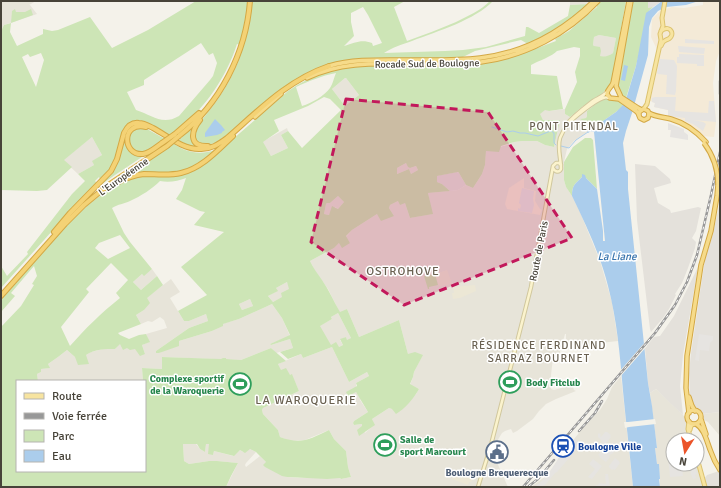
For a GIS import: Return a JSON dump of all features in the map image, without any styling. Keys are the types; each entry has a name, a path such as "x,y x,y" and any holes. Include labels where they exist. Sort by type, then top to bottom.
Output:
{"highway":[{"path":"242,125 221,141 213,145 199,145 193,137 195,126 219,94 235,65 249,1"},
{"path":"629,1 613,82 607,91 609,98 612,99 619,97 656,116 673,120 686,127 705,142 715,158 720,176"},
{"path":"619,97 617,82 629,1"},
{"name":"Rocade Sud de Boulogne","path":"329,66 372,64 456,64 482,62 512,56 527,51 551,39 575,24 596,3"},
{"name":"Rocade Sud de Boulogne","path":"255,117 279,96 297,83 321,72 342,65 380,60 463,60 500,54 524,47 550,36 596,3"},
{"path":"177,135 213,97 238,53"},
{"name":"L'Européenne","path":"1,296 75,213 102,187 199,118 216,97 229,74 238,53"},
{"path":"1,292 67,216 102,187 114,166 125,131 129,126 138,123 144,124 183,146 199,150 207,149 217,145 227,138 292,84 308,74 329,66"},
{"path":"611,87 615,87 617,89"},
{"path":"643,110 639,115 642,120 648,118 658,119 681,124"},
{"path":"643,110 649,116 648,118"},
{"path":"164,144 142,154 133,152 127,144 127,138 132,129 142,126 151,129 186,149 205,151 220,145 255,117"},
{"path":"102,187 144,174 176,174 186,172 209,157 248,122"},
{"path":"705,142 716,166 718,175 718,194 701,265 687,357 686,398 689,421 699,425 702,429 711,454 720,470"},
{"path":"720,192 712,234 703,265 688,374 689,397 692,406 695,411 700,414 712,451 720,466"},
{"path":"689,413 691,411 695,411"},
{"path":"695,424 701,419"}],"main road":[{"path":"643,110 648,106 661,37 660,33 663,26 662,19 665,1"},
{"path":"649,97 660,48 663,42 672,35 671,31 664,23 664,10"},
{"path":"661,31 664,28 668,28"},
{"path":"661,37 666,40"},
{"path":"607,91 604,95 577,114 565,126 561,132 558,146 558,160 557,163 553,165 554,170 559,171 562,168 559,145 561,135 565,128 597,101 604,97 609,98"},
{"path":"557,163 561,165"},
{"name":"Route de Paris","path":"478,487 491,445 532,285 553,168"},
{"name":"Route de Paris","path":"551,178 553,173 556,171"},
{"path":"689,421 689,432"},
{"path":"691,432 691,426 695,424"},
{"path":"700,472 704,487"},
{"path":"700,472 704,487"}],"highlighted area":[{"path":"346,99 488,112 572,238 404,305 311,242"}],"shaded area":[{"path":"1,1 36,1 29,5 37,14 4,25 1,31"},
{"path":"570,1 590,1 588,4 570,5"},
{"path":"648,1 662,1 653,7 648,8"},
{"path":"720,1 720,51 716,61 713,83 716,122 714,137 702,136 682,122 668,116 668,110 654,107 655,103 650,101 659,54 651,37 652,19 660,11 672,7 684,8 703,5 703,2"},
{"path":"599,35 616,38 613,53 609,56 600,56 593,45 594,37"},
{"path":"685,39 714,41 714,44 685,43"},
{"path":"678,46 705,48 704,54 679,52"},
{"path":"679,54 704,55 704,66 697,66 697,64 677,63 677,57 679,57"},
{"path":"660,59 674,60 677,66 675,95 666,94 667,75 657,73"},
{"path":"345,78 359,95 345,106 332,89"},
{"path":"676,97 675,111 708,113 709,101 714,101 716,122 694,120 706,124 703,131 693,124 685,121 685,118 668,116 668,110 654,107 655,103 652,102 652,98"},
{"path":"583,106 587,110 587,116 586,118 581,119 591,125 590,130 574,141 567,149 564,162 564,180 566,187 580,212 600,261 612,302 618,341 600,343 599,348 585,349 566,339 565,334 558,359 553,358 551,389 554,390 572,385 576,391 546,404 533,419 517,431 513,433 511,429 502,433 494,450 495,458 508,487 226,487 238,463 209,461 189,464 184,461 183,444 196,444 205,452 206,444 210,443 213,455 214,451 233,456 240,450 243,452 250,449 256,452 246,463 246,467 260,456 287,477 341,479 351,477 346,451 334,439 329,430 305,440 290,441 280,437 278,430 263,414 263,408 299,391 292,375 281,371 278,364 301,354 303,358 332,347 349,382 367,372 369,376 356,383 356,392 368,412 353,423 354,425 362,424 365,433 374,425 372,419 389,408 400,411 416,394 419,389 410,385 414,372 422,356 408,354 399,320 359,337 347,309 340,313 328,289 315,271 310,261 334,248 339,243 350,243 346,237 352,230 377,214 394,216 389,208 390,205 398,201 405,203 410,218 432,214 428,193 458,190 466,185 473,188 482,174 485,165 486,151 513,142 522,141 537,141 554,147 560,120 543,120 539,114 545,109 549,111 565,109 565,114 570,117"},
{"path":"668,123 684,129 684,132 688,135 688,140 670,137 671,130 668,130"},
{"path":"287,128 288,131 281,135 288,148 271,156 262,142"},
{"path":"92,137 102,155 93,161 94,165 78,174 63,160"},
{"path":"406,163 410,168 416,166 418,170 411,174 409,169 397,174 397,168"},
{"path":"635,164 655,166 670,179 671,183 654,188 658,203 670,210 671,213 698,207 701,208 696,231 692,238 696,242 695,248 682,283 675,294 676,295 669,309 651,332 637,220"},
{"path":"457,172 466,185 458,190 450,191 442,184 437,182 436,176"},
{"path":"524,178 524,188 536,191 535,201 542,210 540,215 507,209 505,204 509,188"},
{"path":"522,188 534,191 534,205 532,213 518,211 518,208 520,209 521,205 519,203"},
{"path":"338,196 344,202 338,209 335,207 329,215 324,214 326,204 330,203"},
{"path":"720,201 720,412 702,414 691,403 689,373 705,260 713,234"},
{"path":"698,267 683,355 680,386 683,415 656,389 650,393 645,348 654,337 660,336 674,316"},
{"path":"152,269 157,276 141,290 133,282 142,274 144,275"},
{"path":"447,270 452,284 439,286 435,274"},
{"path":"171,279 180,292 170,298 184,321 189,321 206,314 208,321 189,328 156,351 159,353 179,341 212,331 222,326 222,324 239,319 272,304 282,318 290,336 270,344 271,345 290,339 293,348 276,353 271,348 241,360 163,357 162,369 142,368 143,380 38,380 37,374 41,372 40,369 49,368 48,364 67,350 75,357 103,349 115,349 120,343 127,348 136,349 145,354 142,345 149,342 146,334 167,328 164,320 160,317 152,322 148,321 141,324 136,315 144,310 146,298"},
{"path":"287,282 290,289 283,297 273,302 268,296 277,291 276,288"},
{"path":"475,285 476,291 460,298 453,299 453,287"},
{"path":"250,299 253,306 242,310 239,304"},
{"path":"338,313 351,338 347,341 346,337 340,340 343,345 339,347 331,346 319,326 332,319 331,317"},
{"path":"699,334 713,336 713,340 710,343 709,351 700,350 699,361 695,360"},
{"path":"621,376 633,487 531,487 546,476 553,468 561,454 565,457 574,447 571,443 600,410 612,387"},
{"path":"656,389 683,415 687,421 688,432 665,432 665,472 701,472 706,487 660,487 659,464 657,464 655,448 657,447 650,393"},
{"path":"720,412 720,436 708,422 702,419 702,414"},
{"path":"605,432 611,435 611,437 604,446 608,448 613,442 618,446 606,462 598,455 603,449 600,446 603,440 602,441 598,437 598,434 599,433 601,437"},
{"path":"575,439 581,444 578,448 546,484 541,487 534,487 548,474 561,455 565,458 575,446 572,442"},
{"path":"615,458 620,463 615,470 612,470 609,466"},
{"path":"593,459 602,466 592,479 588,477 595,469 589,464"},
{"path":"719,471 720,487 706,487 704,479 707,475"},
{"path":"669,472 683,472 683,476 670,477"},
{"path":"691,472 696,472 696,478 693,479"},
{"path":"605,474 608,474 610,487 596,486 599,483 606,484"},
{"path":"464,475 471,476 473,479 468,485 452,479 454,476 461,478 461,476 463,477"}],"green space":[{"path":"196,1 405,1 394,7 407,41 456,22 478,10 490,1 493,1 476,14 466,19 444,29 397,46 384,53 445,51 486,47 525,36 526,27 539,33 568,16 570,5 588,4 574,16 544,36 528,44 521,40 475,51 461,58 374,58 340,62 313,70 279,90 232,131 215,143 197,148 178,141 195,125 197,126 225,89 240,57 243,46 237,44 219,84 191,118 169,136 147,122 138,120 139,124 143,128 165,139 149,150 144,151 145,155 102,184 99,177 95,181 97,183 1,288 1,266 7,276 28,254 27,252 72,194 85,181 78,174 94,165 92,161 102,155 92,137 64,160 72,167 47,190 1,190 1,31 4,25 11,23 10,32 17,46 43,34 43,29 52,31 58,30 90,17 112,48 148,30","holes":["363,7 382,43 373,46 372,43 361,41 344,46 354,36 351,13","201,43 209,55 213,53 217,63 213,76 210,80 179,116 173,119 157,119 136,110 127,92 144,85 144,80","41,53 44,60 36,87 22,57 28,54 30,57"]},
{"path":"601,1 626,1 611,84 601,95 596,97 584,107 583,106 570,117 565,114 565,109 577,82 575,72 580,56 580,48 574,47 557,51 549,57 531,65 531,74 557,76 563,109 549,111 545,110 540,114 543,120 560,120 554,147 537,141 522,141 501,146 499,152 486,151 485,165 482,174 473,188 466,185 458,172 437,176 437,182 442,184 450,191 428,193 433,214 410,218 405,203 400,205 398,201 390,205 389,208 394,216 381,221 377,214 352,230 346,236 350,243 342,248 339,243 334,248 310,261 340,312 347,309 359,337 399,320 408,354 415,352 423,355 414,372 410,384 419,389 409,403 396,414 389,408 372,419 375,425 359,436 357,430 362,426 362,424 354,425 353,423 368,412 356,392 348,396 346,392 357,386 356,383 369,376 367,372 349,382 332,347 303,358 301,354 288,359 280,352 293,348 290,339 271,345 270,344 290,335 282,318 272,304 239,319 223,324 223,326 212,331 179,341 179,346 156,353 156,351 189,328 208,321 206,314 189,321 184,321 178,311 207,295 181,267 224,232 194,225 205,212 176,199 182,190 186,178 167,182 160,181 150,190 138,197 112,208 124,233 152,269 144,276 142,274 133,282 141,290 157,276 163,285 147,298 150,303 144,310 136,315 141,324 118,333 129,339 146,334 150,342 142,345 145,354 140,356 135,349 130,350 127,348 123,350 120,344 115,349 100,350 89,353 86,355 89,364 78,365 75,357 67,350 48,364 50,368 41,369 41,372 37,374 38,380 16,380 16,472 146,472 146,380 143,380 142,368 162,369 162,357 226,358 241,360 271,348 286,361 278,364 281,370 286,368 290,375 292,374 299,391 263,408 263,414 278,430 280,437 294,441 305,440 329,430 334,439 346,451 351,477 327,479 287,477 265,467 263,465 266,462 256,452 250,449 245,453 240,450 234,456 214,451 213,455 208,454 209,444 206,444 205,452 200,449 197,444 183,444 184,461 189,464 209,461 238,463 226,487 1,487 1,327 21,306 34,285 32,284 37,276 34,266 11,293 15,296 1,312 1,300 54,239 82,210 103,194 126,181 125,176 173,143 188,151 199,153 215,150 217,153 288,91 318,75 341,68 359,66 436,66 477,64 498,61 556,41 555,39 569,31 597,7","holes":["599,35 616,38 613,53 608,56 600,56 600,47 593,45 594,37","336,73 332,85 324,94 318,99 302,106 296,87","346,78 359,95 345,106 332,89","324,97 330,99 341,110 302,148 288,131 281,135 288,148 271,156 263,142 279,131 274,120 308,106","406,163 408,167 410,168 416,166 418,170 411,174 409,169 397,174 397,168","338,196 344,202 338,209 332,206 329,215 324,214 327,203 330,203","120,235 130,248 108,259 95,248 99,243","111,263 128,280 116,293 120,298 106,309 70,346 61,327 89,292 86,289","287,282 289,289 281,293 282,297 273,302 268,296 278,291 276,288","250,299 253,306 242,310 239,304","338,313 351,338 347,340 346,337 340,339 343,345 339,347 336,342 331,345 320,326 332,319 331,317"]},
{"path":"633,1 648,1 648,8 653,7 649,11 636,66 626,98 619,89 619,84"},
{"path":"15,9 16,12 25,12 31,9 33,15 11,23 12,11"},
{"path":"603,99 619,101 623,105 616,112 590,130 591,125 580,119 586,118 587,111"},
{"path":"585,138 591,138 593,140 597,189 586,178 582,177 573,187 572,196 566,187 564,180 564,162 573,147"},
{"path":"435,274 438,285 429,287 428,289 424,276"}],"water":[{"name":"La Liane","path":"662,1 699,1 686,5 666,7 658,11 652,18 649,27 648,55 623,143 626,170 628,172 628,189 648,383 660,479 660,487 633,487 616,325 611,299 605,274 597,251 572,196 572,192 574,185 582,177 582,174 585,175 597,189 603,241 605,241 594,132 587,132 616,112 622,106 627,96 636,66 646,13"},
{"path":"624,65 628,66 625,81 621,80"},
{"path":"215,119 225,130 217,135 205,137 205,133"}],"pier":[{"path":"646,341 647,346 620,377 619,372"},
{"path":"655,419 656,424 625,428 624,422"}],"waterway":[{"path":"492,127 507,132 513,131 538,136 551,131 554,133 554,143 556,145"},
{"path":"561,146 569,148 576,140 588,132"}],"railway":[{"path":"720,81 720,94"},
{"path":"523,487 655,333 675,305 687,282 697,255 720,152"},
{"path":"579,431 595,413 602,401"},
{"path":"529,486 538,479 554,460"}],"place":[{"name":"Body Fitclub","path":"510,382"},
{"name":"Complexe sportif de la Waroquerie","path":"240,384"},
{"name":"Salle de sport Marcourt","path":"385,445"},
{"name":"Boulogne Ville","path":"563,446"},
{"name":"Boulogne Brequerecque","path":"497,452"}],"district":[{"name":"PONT PITENDAL","path":"574,126"},
{"name":"OSTROHOVE","path":"403,271"},
{"name":"RÉSIDENCE FERDINAND SARRAZ BOURNET","path":"539,351"},
{"name":"LA WAROQUERIE","path":"306,400"}]}
